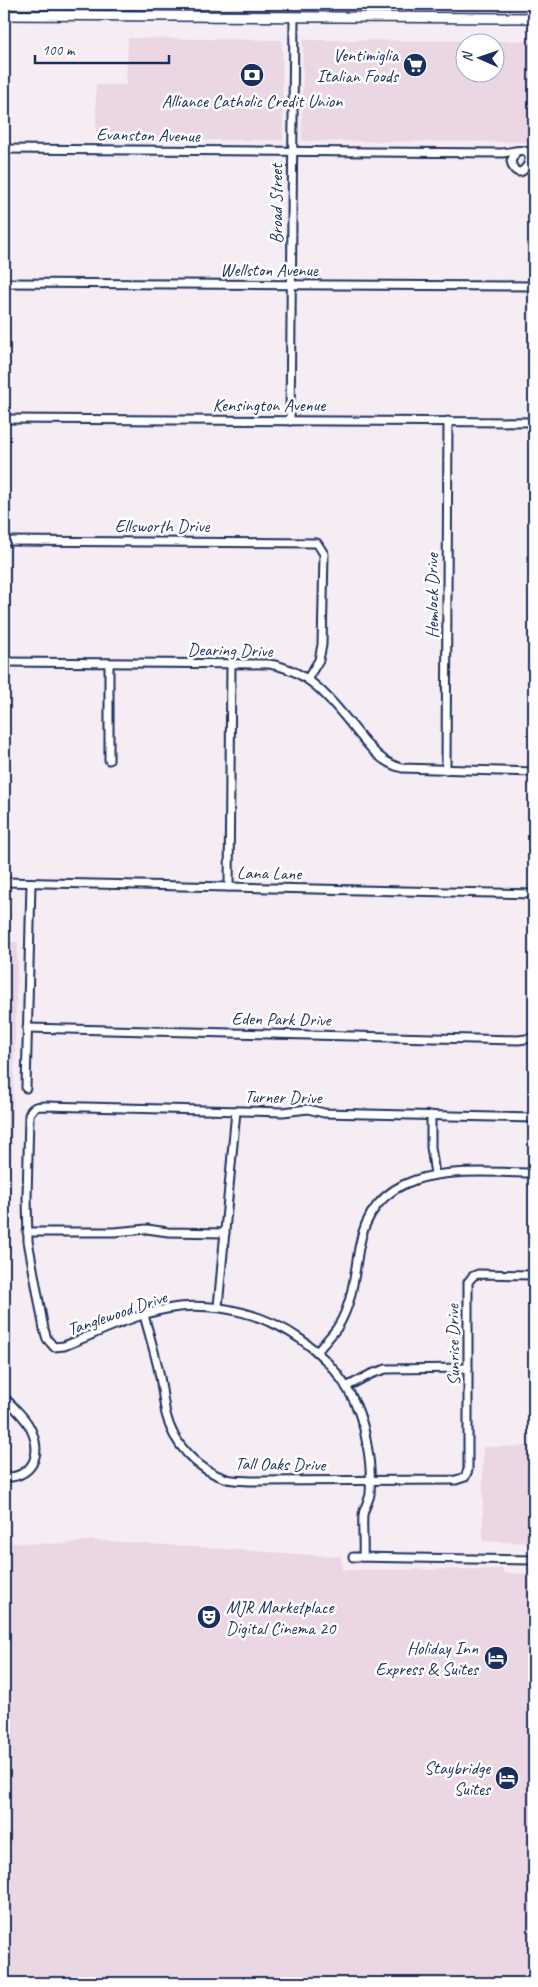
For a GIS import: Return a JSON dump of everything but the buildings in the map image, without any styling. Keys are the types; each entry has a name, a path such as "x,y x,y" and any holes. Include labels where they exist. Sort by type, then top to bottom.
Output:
{"street":[{"path":"4,15 534,18"},
{"name":"Broad Street","path":"290,421 294,17"},
{"name":"Evanston Avenue","path":"4,149 516,152"},
{"path":"501,153 512,164 519,171 526,171 531,166 532,159 529,153 523,150 516,152 512,157 512,164"},
{"name":"Wellston Avenue","path":"4,283 534,286"},
{"name":"Kensington Avenue","path":"4,419 534,422"},
{"name":"Hemlock Drive","path":"446,770 448,421"},
{"name":"Ellsworth Drive","path":"4,541 313,542 320,546 324,554 322,645 319,660 308,678"},
{"name":"Dearing Drive","path":"4,662 279,665 290,668 308,678 329,697 371,750 388,764 402,768 534,772"},
{"path":"109,663 109,760"},
{"path":"229,887 231,664"},
{"name":"Lana Lane","path":"4,882 534,894"},
{"path":"26,1088 31,882"},
{"name":"Eden Park Drive","path":"28,1028 518,1040 534,1038"},
{"name":"Turner Drive","path":"28,1232 29,1116 32,1109 37,1106 284,1112 308,1109 324,1113 534,1118"},
{"path":"218,1307 236,1111"},
{"path":"431,1115 431,1147 436,1174"},
{"path":"318,1351 337,1328 350,1301 361,1237 370,1218 378,1205 398,1187 436,1174 534,1173"},
{"path":"28,1232 114,1232 148,1228 168,1232 225,1233"},
{"name":"Tanglewood Drive","path":"28,1232 33,1276 44,1329 47,1339 54,1347 64,1346 144,1315 178,1308 218,1307 254,1315 279,1325 318,1351 346,1387 359,1414 366,1437 370,1496 363,1516 364,1557"},
{"name":"Sunrise Drive","path":"465,1477 468,1470 467,1286 470,1278 478,1274 534,1275"},
{"name":"Tall Oaks Drive","path":"144,1315 159,1370 166,1414 171,1427 176,1438 189,1456 203,1467 228,1479 250,1481 456,1480 465,1477"},
{"path":"346,1387 371,1374 386,1370 468,1368"},
{"path":"4,1397 22,1416 31,1430 35,1448 32,1467 22,1475 4,1478"},
{"path":"353,1557 534,1560"}],"shaded area":[{"path":"128,38 282,40 283,140 96,140 96,85 126,85"},
{"path":"303,40 456,41 456,82 506,82 506,41 534,41 534,142 302,141"},
{"path":"4,942 18,942 10,1196 4,1195"},
{"path":"534,1446 534,1543 483,1541 483,1447"},
{"path":"92,1540 341,1557 342,1570 503,1569 503,1573 534,1574 534,1983 4,1983 4,1543 67,1544"}],"place":[{"name":"Ventimiglia Italian Foods","path":"415,65"},
{"name":"Alliance Catholic Credit Union","path":"252,75"},
{"name":"MJR Marketplace Digital Cinema 20","path":"209,1617"},
{"name":"Holiday Inn Express & Suites","path":"496,1658"},
{"name":"Staybridge Suites","path":"507,1778"}]}
